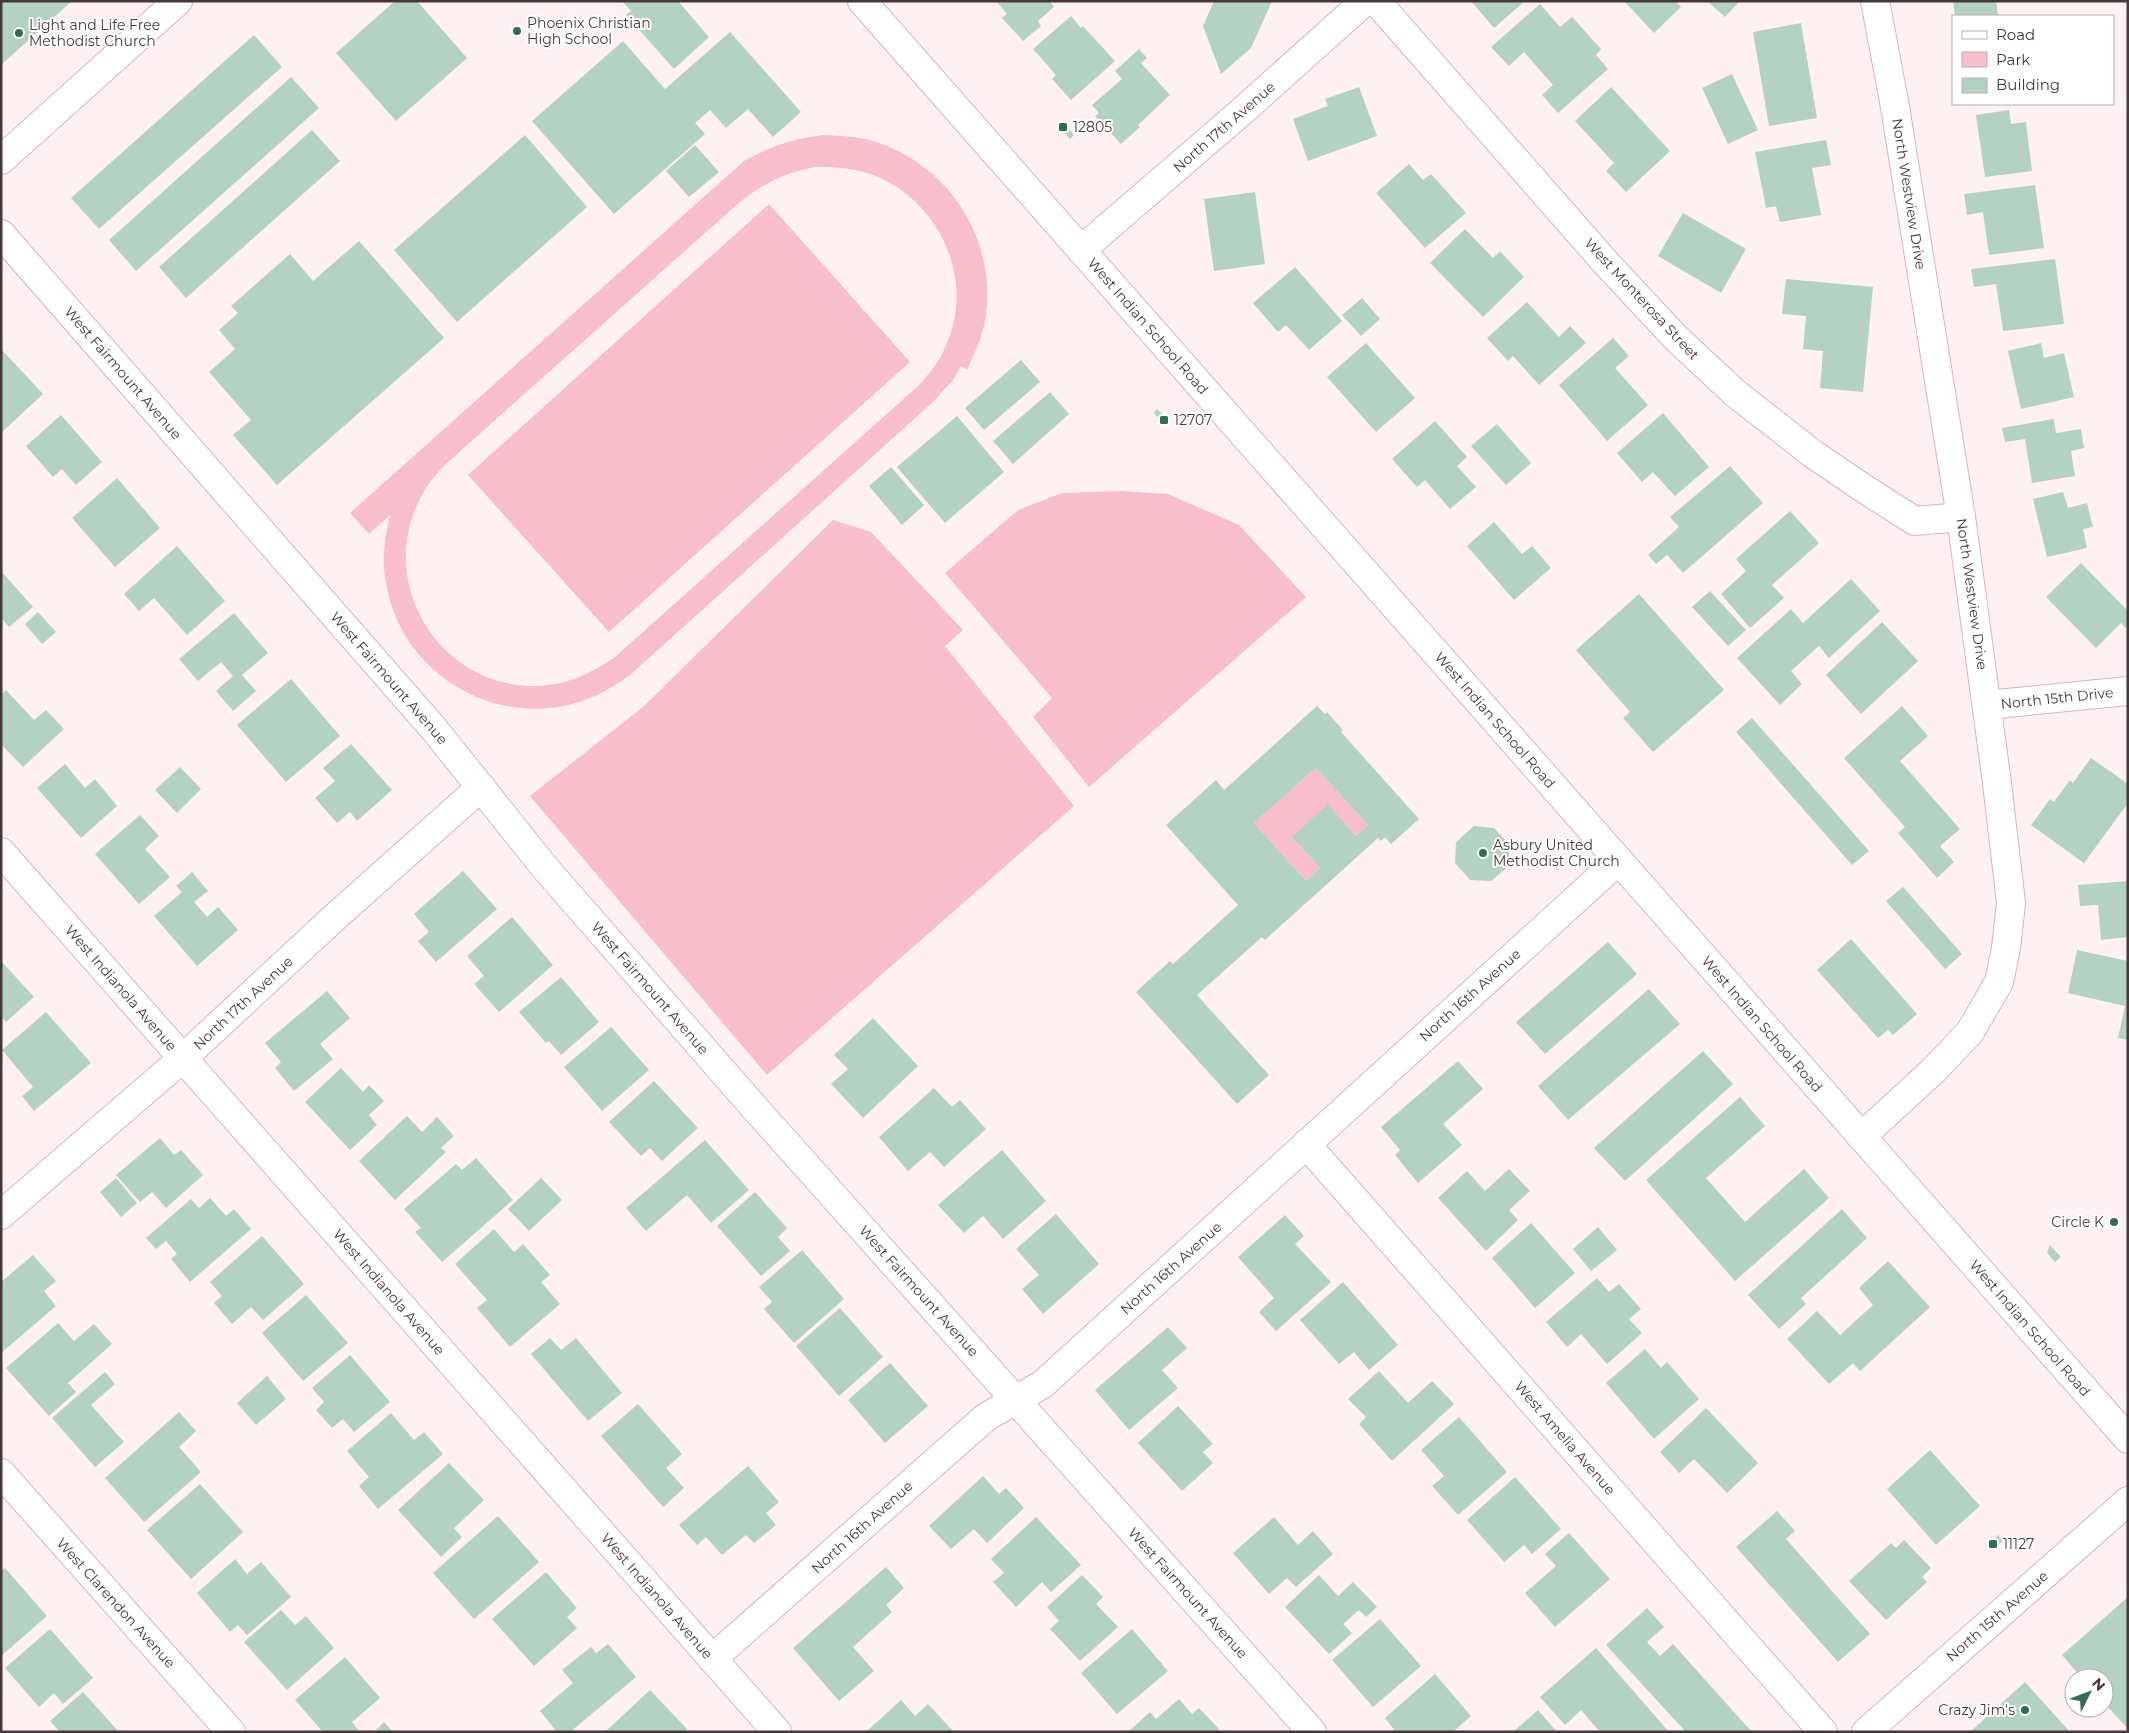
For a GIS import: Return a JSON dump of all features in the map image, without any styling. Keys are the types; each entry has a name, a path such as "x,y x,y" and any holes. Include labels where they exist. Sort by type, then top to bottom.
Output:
{"street":[{"path":"1,160 178,1"},
{"name":"West Indian School Road","path":"862,1 2128,1439"},
{"name":"North 17th Avenue","path":"1080,250 1239,114 1365,1"},
{"name":"West Monterosa Street","path":"1376,1 1606,262 1676,338 1735,393 1813,454 1915,521 1962,517"},
{"name":"North Westview Drive","path":"1862,1137 1934,1070 1970,1032 1999,982 2006,948 2011,903 1962,517 1896,116 1875,1"},
{"name":"West Fairmount Avenue","path":"1,234 434,729 566,892 753,1106 1312,1732"},
{"name":"North 15th Drive","path":"1987,705 2128,691"},
{"name":"North 17th Avenue","path":"1,1215 183,1058 335,917 481,787"},
{"name":"West Indianola Avenue","path":"1,852 777,1732"},
{"name":"North 16th Avenue","path":"712,1659 966,1434 986,1418 1017,1401 1042,1384 1618,860"},
{"name":"West Amelia Avenue","path":"1306,1144 1823,1732"},
{"name":"West Clarendon Avenue","path":"1,1474 230,1732"},
{"name":"North 15th Avenue","path":"1866,1732 2128,1501"}],"green space":[{"path":"823,135 865,139 905,154 928,170 947,189 963,210 976,234 984,260 987,288 985,323 967,370 961,366 953,380 933,402 629,676 615,685 600,694 576,703 537,709 506,706 477,697 451,683 428,664 409,641 394,613 386,583 384,566 385,541 390,515 369,534 350,513 744,161 782,144","holes":["815,167 855,170 878,177 901,190 921,207 937,228 948,251 955,275 956,301 953,327 935,366 918,386 606,663 569,681 538,686 503,682 471,670 445,650 425,624 412,594 406,562 409,528 422,495 428,486 448,462 740,202 766,184 794,172"]},
{"path":"769,204 910,362 609,632 468,475"},
{"path":"1119,491 1168,494 1239,525 1306,597 1089,787 1033,717 1052,698 945,573 1018,510 1062,493"},
{"path":"833,520 871,532 963,630 945,646 1074,806 767,1075 530,796 643,707"},
{"path":"1316,768 1368,825 1356,836 1328,805 1292,837 1320,868 1306,881 1254,823"}],"building":[{"name":"Light and Life Free Methodist Church","path":"1,1 72,1 1,65"},
{"path":"395,1 417,1 467,58 396,121 336,53"},
{"path":"622,1 678,1 709,37 674,69 626,15 631,11"},
{"path":"996,1 1049,1 1054,7 1038,21 1041,26 1023,41 1002,18 1007,14"},
{"path":"1214,1 1272,1 1251,48 1221,74 1203,26"},
{"path":"1471,1 1525,1 1494,28"},
{"path":"1624,1 1675,1 1681,7 1654,33"},
{"path":"1707,1 1740,1 1725,17"},
{"path":"1953,1 1996,1 1998,15 1955,15"},
{"path":"1540,4 1560,27 1572,17 1601,49 1596,55 1608,69 1558,113 1542,95 1553,85 1524,52 1509,66 1491,47"},
{"path":"1071,16 1081,28 1083,26 1115,61 1071,100 1052,79 1056,75 1033,49"},
{"path":"1801,23 1817,118 1769,126 1753,32"},
{"path":"730,32 801,112 773,137 748,109 726,128 710,110 695,123 705,134 614,214 532,121 623,41 665,89"},
{"path":"254,35 282,67 99,229 71,198"},
{"path":"1139,49 1147,58 1141,63 1170,95 1121,144 1095,116 1099,113 1092,105 1122,79 1115,71"},
{"path":"1732,74 1758,130 1728,144 1702,88"},
{"path":"291,77 319,108 136,271 109,240"},
{"path":"1359,87 1377,136 1308,161 1293,119 1328,106 1325,99"},
{"path":"1611,87 1670,151 1626,192 1606,171 1614,163 1575,121"},
{"path":"2009,110 2011,124 2026,122 2032,171 1985,177 1976,115"},
{"path":"1064,123 1074,135 1070,139 1060,127"},
{"path":"312,130 340,161 186,298 159,267"},
{"path":"525,135 587,207 457,322 394,250"},
{"path":"1826,140 1831,165 1812,168 1821,215 1780,222 1776,206 1766,208 1755,152"},
{"path":"695,145 719,172 689,197 666,171"},
{"path":"1409,164 1423,180 1431,174 1466,213 1425,248 1376,193"},
{"path":"2035,185 2044,248 1989,255 1983,212 1967,215 1964,194"},
{"path":"1255,192 1265,264 1214,271 1204,199"},
{"path":"1683,213 1746,249 1721,293 1658,256"},
{"path":"1465,229 1493,258 1500,251 1524,277 1483,317 1430,263"},
{"path":"359,241 444,338 277,485 233,435 251,420 209,372 235,349 219,330 238,313 231,306 290,254 313,281"},
{"path":"2055,259 2064,324 2003,331 1996,284 1974,287 1971,269"},
{"path":"1295,267 1342,321 1309,350 1286,325 1278,332 1253,303"},
{"path":"1786,279 1873,287 1863,392 1820,388 1823,351 1803,349 1806,316 1782,314"},
{"path":"1362,298 1380,319 1361,336 1342,315"},
{"path":"1527,302 1559,337 1570,326 1586,343 1539,385 1513,356 1508,361 1487,338"},
{"path":"1613,338 1629,356 1615,368 1648,405 1607,441 1559,385"},
{"path":"1366,343 1415,398 1376,432 1327,377"},
{"path":"2041,343 2044,358 2064,353 2074,397 2021,409 2008,351"},
{"path":"1,349 43,394 1,433"},
{"path":"1021,360 1040,382 984,430 965,408"},
{"path":"1050,392 1069,414 1013,464 993,441"},
{"path":"1157,409 1168,420 1164,424 1154,413"},
{"path":"1663,413 1709,467 1675,496 1653,472 1642,482 1617,453"},
{"path":"61,415 102,462 76,485 62,469 53,477 26,446"},
{"path":"957,416 1004,472 945,523 897,467"},
{"path":"2054,419 2056,433 2081,429 2084,448 2071,451 2075,476 2032,483 2025,439 2005,442 2002,428"},
{"path":"1435,421 1467,457 1457,466 1476,487 1450,509 1425,480 1417,487 1392,459"},
{"path":"1497,424 1531,463 1506,485 1471,446"},
{"path":"1730,466 1763,503 1683,573 1667,555 1656,564 1648,555 1679,527 1670,517"},
{"path":"891,467 924,505 902,525 869,486"},
{"path":"117,478 160,528 115,567 72,518"},
{"path":"2063,492 2068,508 2087,503 2093,527 2083,529 2087,548 2047,557 2033,499"},
{"path":"1790,511 1819,543 1772,585 1784,598 1750,628 1721,594 1746,571 1736,559"},
{"path":"1494,522 1522,554 1532,546 1551,568 1514,600 1467,546"},
{"path":"177,546 225,601 187,635 154,598 139,611 124,594"},
{"path":"2081,563 2128,611 2128,630 2121,623 2096,648 2046,597"},
{"path":"1,571 33,607 9,627 1,618"},
{"path":"1851,579 1880,611 1829,658 1819,646 1791,671 1802,684 1780,705 1737,658 1791,609 1803,623"},
{"path":"1710,591 1746,630 1728,646 1692,607"},
{"path":"1639,594 1724,690 1653,752 1623,718 1630,712 1576,650"},
{"path":"38,612 56,632 42,644 25,624"},
{"path":"234,613 268,653 242,675 256,691 233,711 216,691 233,676 221,662 198,681 179,659"},
{"path":"1882,622 1918,661 1861,714 1826,675"},
{"path":"291,679 340,736 286,782 237,725"},
{"path":"6,690 34,720 46,710 64,729 23,767 1,744 1,695"},
{"path":"1317,706 1325,714 1327,712 1343,730 1341,732 1419,819 1391,844 1385,837 1381,841 1378,838 1265,940 1262,937 1197,995 1269,1075 1237,1104 1136,992 1170,961 1173,964 1238,905 1166,825 1216,780 1224,790","holes":["1316,768 1368,825 1356,836 1328,804 1292,837 1320,868 1306,881 1254,823"]},
{"path":"1902,706 1928,736 1900,761 1960,829 1940,846 1954,862 1937,878 1898,833 1905,827 1844,758"},
{"path":"1752,718 1869,851 1852,865 1736,732"},
{"path":"351,744 392,790 357,821 350,812 337,823 315,798 335,781 323,768"},
{"path":"2091,758 2128,784 2128,803 2084,863 2031,825 2050,799 2054,802 2070,780 2073,783"},
{"path":"65,764 85,788 95,779 117,806 81,838 37,788"},
{"path":"180,767 201,789 177,813 155,790"},
{"path":"140,815 159,836 145,849 170,877 139,904 95,854"},
{"path":"1474,826 1494,828 1509,844 1509,866 1491,881 1470,880 1455,863 1456,842"},
{"path":"463,871 497,909 436,962 418,941 429,932 414,914"},
{"path":"192,872 208,891 194,902 207,917 218,907 238,930 197,966 154,916 182,892 176,886"},
{"path":"2128,881 2128,937 2101,940 2098,905 2080,906 2078,885"},
{"path":"1903,887 1962,954 1945,969 1886,901"},
{"path":"512,917 553,965 499,1012 474,984 484,976 467,956"},
{"path":"1851,939 1917,1014 1893,1035 1888,1030 1878,1038 1817,970"},
{"path":"1608,942 1637,974 1545,1054 1516,1022"},
{"path":"2077,950 2128,961 2128,1040 2118,1038 2125,1006 2068,993"},
{"path":"1,961 34,997 6,1022 1,1016"},
{"path":"561,977 599,1022 561,1055 549,1041 546,1043 519,1012"},
{"path":"1649,989 1680,1024 1568,1120 1538,1086"},
{"path":"327,991 350,1018 320,1044 333,1059 294,1091 275,1068 281,1062 265,1043"},
{"path":"46,1012 91,1063 34,1111 22,1096 33,1087 2,1050"},
{"path":"873,1018 918,1066 863,1118 831,1084 848,1069 834,1055"},
{"path":"611,1027 649,1070 602,1111 564,1067"},
{"path":"1703,1051 1733,1084 1625,1181 1594,1148"},
{"path":"1458,1061 1483,1089 1443,1124 1462,1145 1418,1183 1395,1155 1400,1150 1381,1127"},
{"path":"341,1068 363,1092 369,1085 384,1101 369,1115 377,1125 350,1150 305,1102"},
{"path":"654,1081 698,1128 662,1161 650,1148 641,1156 609,1122"},
{"path":"934,1088 952,1107 960,1100 986,1129 944,1167 930,1152 908,1171 879,1137"},
{"path":"1740,1097 1765,1126 1706,1178 1745,1222 1804,1169 1829,1198 1735,1281 1646,1180"},
{"path":"407,1116 422,1132 437,1117 454,1136 441,1148 446,1152 395,1200 359,1161"},
{"path":"160,1138 174,1155 181,1150 203,1175 166,1208 152,1192 140,1202 116,1175"},
{"path":"705,1140 749,1190 711,1223 687,1195 646,1231 626,1208"},
{"path":"1002,1150 1046,1201 1003,1239 983,1216 964,1233 938,1205"},
{"path":"476,1158 513,1200 442,1262 415,1232 421,1228 404,1209 456,1164 462,1170"},
{"path":"1509,1169 1530,1191 1509,1210 1518,1220 1486,1251 1438,1198 1467,1171 1485,1191"},
{"path":"116,1178 137,1203 121,1217 100,1192"},
{"path":"541,1178 562,1200 529,1231 508,1209"},
{"path":"755,1192 787,1228 778,1237 790,1251 761,1276 717,1226"},
{"path":"210,1198 226,1216 234,1209 251,1229 190,1282 171,1259 177,1254 166,1241 156,1249 146,1238 191,1199 199,1208"},
{"path":"1842,1209 1867,1238 1801,1298 1806,1304 1779,1329 1748,1295"},
{"path":"1056,1214 1099,1264 1043,1314 1022,1289 1039,1275 1016,1249"},
{"path":"1285,1215 1304,1236 1295,1244 1331,1282 1276,1331 1259,1312 1274,1298 1238,1257"},
{"path":"1531,1223 1575,1273 1535,1308 1492,1258"},
{"path":"1598,1227 1617,1250 1591,1271 1573,1249"},
{"path":"494,1229 514,1252 523,1244 550,1275 541,1282 560,1304 510,1347 477,1308 487,1300 455,1264"},
{"path":"262,1236 304,1284 263,1320 251,1307 232,1324 214,1303 222,1296 210,1282"},
{"path":"2050,1245 2061,1257 2055,1262 2047,1253"},
{"path":"802,1250 844,1299 794,1343 764,1309 772,1302 759,1287"},
{"path":"33,1255 56,1281 44,1291 56,1306 1,1353 1,1282"},
{"path":"1888,1261 1930,1307 1860,1371 1853,1363 1829,1384 1787,1339 1817,1311 1840,1335 1873,1305 1859,1288"},
{"path":"1597,1278 1609,1292 1619,1284 1641,1309 1629,1319 1642,1333 1607,1364 1581,1334 1567,1347 1546,1322"},
{"path":"1343,1282 1398,1345 1369,1370 1354,1352 1339,1364 1300,1320"},
{"path":"306,1295 348,1343 303,1381 262,1333"},
{"path":"840,1308 883,1357 839,1396 796,1346"},
{"path":"58,1323 74,1341 94,1324 112,1344 68,1383 76,1392 49,1416 6,1368"},
{"path":"1168,1327 1187,1348 1162,1370 1178,1388 1129,1430 1095,1390"},
{"path":"550,1338 561,1350 576,1338 622,1393 588,1421 531,1354"},
{"path":"1645,1349 1661,1368 1667,1362 1699,1399 1654,1439 1606,1383"},
{"path":"350,1355 390,1402 354,1432 343,1419 332,1428 316,1410 324,1402 312,1388"},
{"path":"890,1363 928,1406 885,1443 848,1400"},
{"path":"1379,1371 1408,1403 1432,1381 1454,1404 1392,1461 1359,1424 1366,1417 1348,1399"},
{"path":"105,1372 115,1384 91,1405 124,1442 95,1467 52,1418"},
{"path":"267,1376 286,1399 256,1425 237,1403"},
{"path":"638,1404 682,1454 666,1468 684,1488 663,1507 601,1436"},
{"path":"1178,1406 1213,1444 1203,1452 1213,1463 1182,1491 1138,1443"},
{"path":"1706,1408 1758,1463 1727,1493 1694,1459 1679,1473 1660,1452"},
{"path":"179,1412 196,1431 179,1447 201,1472 144,1522 105,1478"},
{"path":"391,1413 414,1440 424,1432 443,1454 378,1509 359,1486 369,1477 347,1451"},
{"path":"1459,1417 1507,1472 1458,1515 1432,1486 1444,1476 1421,1450"},
{"path":"1930,1450 1980,1506 1936,1545 1887,1489"},
{"path":"449,1463 484,1500 454,1528 462,1537 441,1557 398,1510"},
{"path":"748,1466 779,1502 766,1513 776,1525 754,1543 746,1535 722,1555 706,1537 697,1545 679,1525"},
{"path":"983,1476 999,1494 1006,1488 1024,1508 987,1543 974,1529 951,1549 929,1526"},
{"path":"1515,1477 1561,1529 1532,1554 1524,1545 1504,1562 1467,1520"},
{"path":"200,1484 243,1532 191,1579 147,1530"},
{"path":"1777,1511 1795,1531 1786,1539 1870,1634 1838,1662 1736,1547"},
{"path":"498,1516 539,1562 474,1619 433,1573"},
{"path":"1036,1517 1081,1565 1051,1592 1042,1582 1016,1607 993,1582 1004,1573 991,1559"},
{"path":"1274,1517 1298,1545 1313,1531 1333,1554 1296,1587 1287,1578 1269,1594 1233,1553"},
{"path":"1569,1533 1610,1579 1555,1627 1525,1593 1556,1566 1545,1554"},
{"path":"1998,1535 2003,1541 1994,1548 1986,1546"},
{"path":"1904,1540 1931,1568 1922,1577 1927,1582 1886,1620 1849,1581 1891,1543 1896,1548"},
{"path":"235,1559 247,1574 261,1562 291,1597 247,1635 238,1625 230,1632 197,1593"},
{"path":"886,1567 904,1588 886,1605 892,1612 853,1647 874,1671 839,1701 793,1648"},
{"path":"5,1568 47,1616 1,1656 1,1571"},
{"path":"546,1572 577,1608 567,1617 577,1628 534,1666 492,1619"},
{"path":"1082,1575 1103,1597 1096,1604 1118,1627 1080,1661 1050,1629 1059,1621 1047,1607"},
{"path":"1319,1575 1338,1596 1353,1582 1377,1607 1366,1617 1359,1610 1343,1624 1352,1633 1329,1654 1285,1607"},
{"path":"2128,1597 2128,1729 2114,1714 2114,1668 2073,1668 2062,1655"},
{"path":"1647,1608 1664,1627 1647,1642 1660,1656 1673,1644 1752,1732 1686,1732 1606,1645"},
{"path":"281,1610 295,1625 306,1616 334,1648 287,1690 244,1642"},
{"path":"1380,1619 1421,1666 1373,1707 1332,1660"},
{"path":"50,1629 93,1678 63,1704 54,1693 39,1707 5,1668"},
{"path":"1132,1629 1168,1671 1117,1714 1081,1673"},
{"path":"608,1644 636,1677 570,1732 557,1732 540,1711 573,1683 562,1670 591,1647 596,1653"},
{"path":"1596,1648 1669,1732 1600,1732 1581,1710 1565,1725 1540,1697"},
{"path":"345,1657 380,1698 352,1722 360,1732 323,1732 295,1700"},
{"path":"1435,1674 1471,1716 1453,1732 1396,1732 1385,1718"},
{"path":"2025,1682 2070,1732 2037,1732 2036,1730 2034,1732 1970,1732"},
{"path":"650,1690 687,1729 684,1732 605,1732"},
{"path":"83,1692 119,1732 60,1732 50,1721"},
{"path":"1179,1699 1192,1714 1199,1708 1219,1729 1216,1732 1128,1732 1150,1712 1156,1719"},
{"path":"901,1700 915,1716 928,1704 954,1732 866,1732"},
{"path":"1538,1710 1557,1732 1513,1732"},
{"path":"384,1722 393,1732 374,1732"}],"place":[{"name":"Phoenix Christian High School","path":"517,31"},
{"name":"Light and Life Free Methodist Church","path":"19,33"},
{"name":"12805","path":"1063,127"},
{"name":"12707","path":"1164,420"},
{"name":"Asbury United Methodist Church","path":"1483,853"},
{"name":"Circle K","path":"2114,1222"},
{"name":"11127","path":"1993,1544"},
{"name":"Crazy Jim's","path":"2025,1710"}]}
